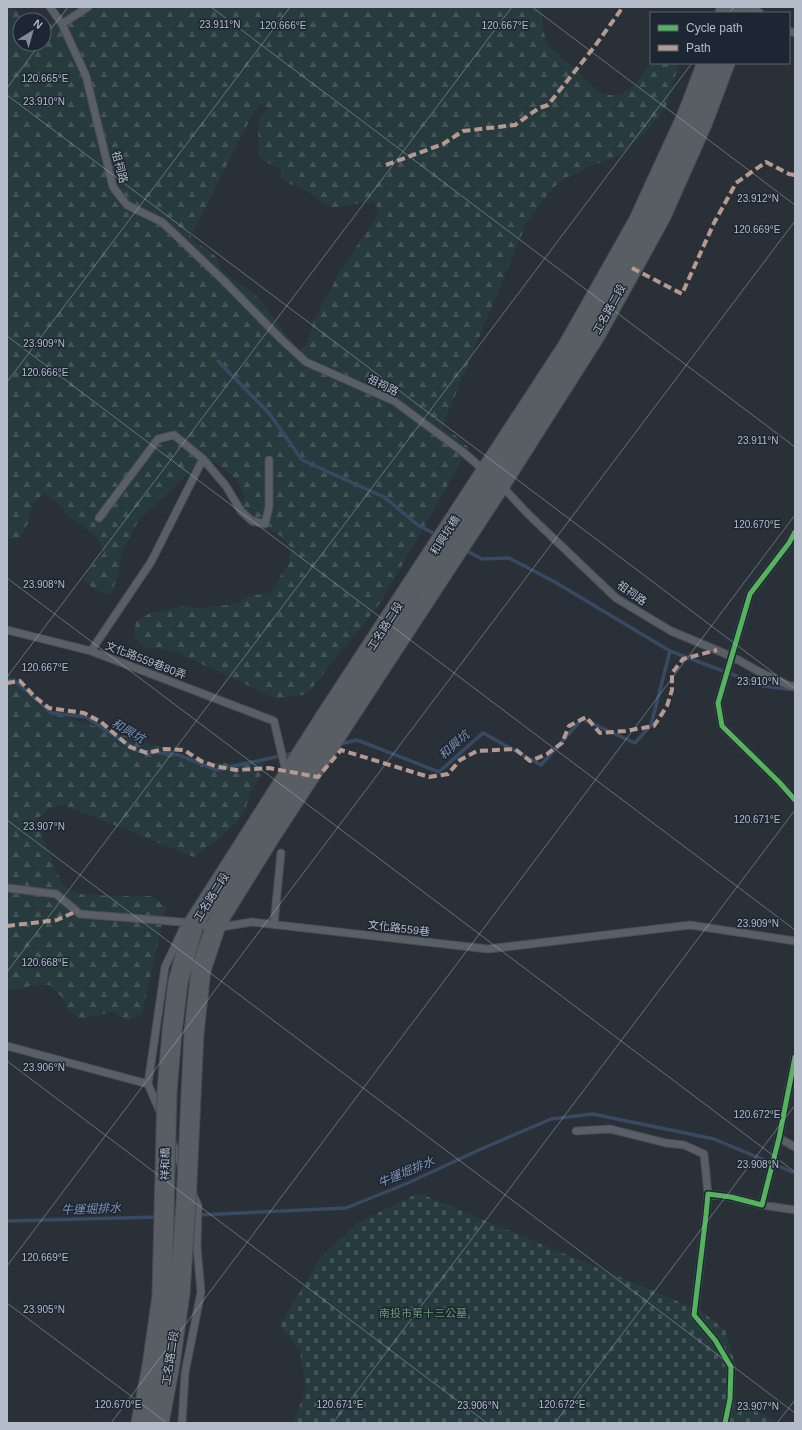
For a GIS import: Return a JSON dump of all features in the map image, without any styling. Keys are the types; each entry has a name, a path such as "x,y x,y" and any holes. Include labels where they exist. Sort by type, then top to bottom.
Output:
{"main road":[{"path":"709,75 724,64"},
{"name":"工名路二段","path":"493,479 596,334 661,216 709,75"},
{"name":"和興坑橋","path":"412,602 493,479"},
{"name":"工名路二段","path":"172,1032 178,982 194,923 326,716 412,602"},
{"name":"工名路二段","path":"194,1032 201,970 215,928 271,835 343,725 412,602"},
{"name":"祥和橋","path":"171,1294 167,1091 172,1032"},
{"name":"祥和橋","path":"171,1294 186,1203 194,1032"},
{"name":"工名路二段","path":"141,1423 152,1366 171,1294"},
{"name":"工名路二段","path":"159,1423 170,1364 171,1294"}],"lane":[{"name":"祖祠路","path":"50,7 62,24 86,76 112,187 127,205 162,222 306,362 394,401 463,452 616,598 671,631 733,657 790,686 795,686"},
{"path":"62,24 88,7"},
{"path":"99,518 158,439 174,435 203,459 226,486 241,511 252,520 265,524 269,507 269,460"},
{"path":"91,650 151,562 203,459"},
{"path":"795,532 750,594 733,657 718,703 722,726 779,782 795,800"},
{"name":"文化路559巷80弄","path":"7,630 91,650 274,721 287,776"},
{"path":"287,776 305,784"},
{"path":"274,924 281,852"},
{"name":"文化路559巷","path":"7,888 56,894 80,914 194,923 215,928 252,922 488,949 690,925 795,941"},
{"path":"182,1423 185,1373 201,1292 197,1247 198,1206 148,1084 165,966 182,929 194,923"},
{"path":"7,1046 148,1084"},
{"path":"762,1205 779,1138 795,1057"},
{"path":"576,1131 610,1129 666,1143 684,1145 704,1154 708,1194 694,1315 715,1340 731,1367 730,1399 726,1423"},
{"path":"779,1138 795,1148"},
{"path":"708,1194 731,1197 762,1205 795,1210"}],"green space":[{"path":"7,7 13,7 18,12 12,12 12,52 52,52 52,22 63,14 66,7 541,7 543,30 548,46 604,95 620,95 635,85 650,63 679,64 666,107 645,133 632,143 621,155 591,166 560,181 527,222 442,427 456,436 469,448 381,602 307,694 277,699 178,653 163,649 146,648 134,637 136,621 152,612 185,606 203,608 235,604 250,596 269,593 288,565 291,548 281,536 235,511 245,498 236,481 225,469 213,462 195,467 138,521 122,554 119,573 111,594 95,590 84,580 92,565 104,553 97,537 68,516 58,503 44,493 32,505 29,522 19,538 7,539","holes":["260,104 268,109 260,117 258,126 259,154 264,161 280,169 283,178 289,184 299,186 330,207 339,207 373,201 377,207 376,218 339,272 330,292 317,313 305,347 298,350 259,298 222,271 215,256 195,242 186,229 193,232 248,123"]},
{"path":"7,671 13,680 41,709 210,763 229,763 265,759 261,775 251,791 246,807 236,823 222,836 194,857 64,805 50,808 37,819 45,845 63,886 80,894 151,896 166,907 142,1014 128,1021 113,1012 82,1019 68,1011 62,997 50,985 33,985 15,990 7,988"},
{"name":"南投市第十三公墓","path":"419,1193 701,1311 725,1330 736,1366 730,1399 781,1423 293,1423 306,1389 300,1351 280,1325 320,1259 357,1223"}],"waterway":[{"path":"218,361 269,413 302,460 384,497 418,525 437,535"},
{"path":"465,550 482,559 509,558 555,582 670,651 763,686 795,690"},
{"name":"和興坑","path":"340,744 357,740 439,772 483,733 541,765 582,719 635,743 651,725 670,651"},
{"name":"和興坑","path":"7,681 14,680 51,713 86,717 138,751 179,755 216,770 294,753"},
{"name":"牛運堀排水","path":"198,1215 346,1208 408,1183 481,1149 551,1119 593,1114 714,1139 795,1173"},
{"name":"牛運堀排水","path":"7,1221 158,1217"}],"marked path":[{"path":"386,165 443,144 463,131 515,125 539,108 548,105 595,46 623,7"},
{"path":"632,268 682,294 714,223 736,183 766,162 789,174 795,175"},
{"path":"7,683 20,681 34,696 49,708 84,713 101,722 130,747 147,753 164,749 184,750 201,761 215,766 236,770 269,768 318,777 341,750 429,777 448,774 460,760 477,751 515,749 530,761 547,754 562,743 569,726 586,717 600,733 625,731 654,726 667,706 672,690 672,673 683,659 717,650"},
{"path":"7,926 57,920 77,911"}],"cycle path":[{"path":"795,532 789,543 750,594 718,703 722,726 779,782 795,800"},
{"path":"725,1423 730,1399 731,1367 715,1340 694,1315 708,1194 731,1197 762,1205 779,1138 795,1057"}]}
